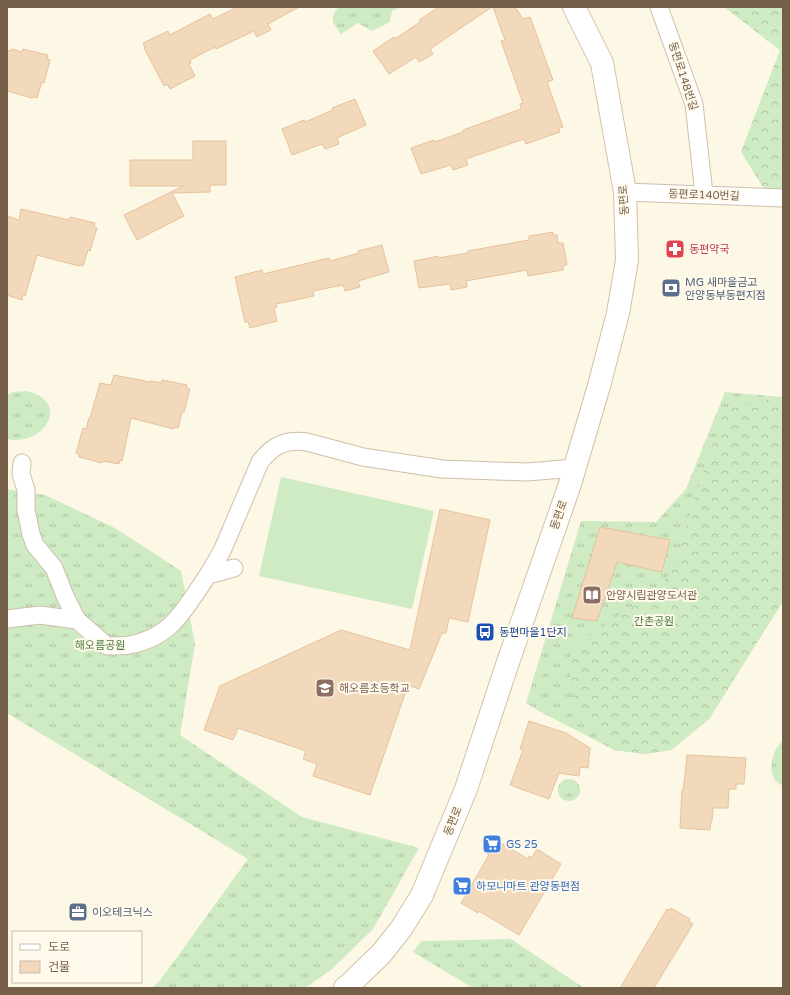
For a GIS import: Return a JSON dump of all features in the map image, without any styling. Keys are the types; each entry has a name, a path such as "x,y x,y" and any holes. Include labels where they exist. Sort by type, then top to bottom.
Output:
{"street":[{"name":"동편로","path":"344,988 381,954 401,929 422,895 466,789 575,468 599,386 618,313 627,260 625,192 602,63 574,7"},
{"name":"동편로148번길","path":"659,7 694,104 704,194"},
{"name":"동편로140번길","path":"625,192 783,198"},
{"path":"22,463 21,474 26,490 26,510 35,545 54,568 64,596 77,620 107,646 129,645 156,636 172,624 186,609 222,551 260,462 268,452 277,445 298,441 307,442 363,457 442,469 527,472 575,468"},
{"path":"208,575 234,568"},
{"path":"7,620 40,615 77,620"}],"green space":[{"path":"339,7 400,7 392,11 390,22 372,31 358,23 341,34 333,20 334,14"},
{"path":"724,7 783,7 783,194 768,195 741,152 780,50"},
{"path":"26,391 40,397 48,404 50,413 48,422 41,430 32,436 20,440 7,439 7,395 13,392"},
{"name":"간촌공원","path":"725,392 781,397 783,395 783,601 709,719 671,750 645,754 614,750 526,703 581,521 656,522 686,489"},
{"name":"간촌공원","path":"783,395 783,601 709,719 671,750 645,754 614,750 574,702 570,670 570,650 618,616 656,592 674,567 693,503 725,409 781,397"},
{"path":"281,477 434,511 412,609 259,576"},
{"name":"해오름공원","path":"7,489 45,495 115,528 181,571 195,644 180,735 302,817 419,848 373,929 331,970 305,988 152,988 159,982 248,859 7,713"},
{"path":"783,741 783,786 777,782 774,777 771,765 775,751"},
{"path":"569,779 577,782 580,790 577,798 569,801 561,798 558,790 561,782"},
{"path":"511,939 584,988 473,988 413,952 421,941"}],"building":[{"path":"237,7 299,7 268,24 271,30 257,37 254,31 216,49 215,47 190,60 191,63 189,64 195,76 170,89 167,84 164,86 144,48 143,43 168,31 170,35 210,14 213,19"},
{"path":"439,7 492,7 430,49 433,54 419,62 416,57 389,74 373,51 394,37 395,39 420,22 419,20"},
{"path":"493,7 515,7 523,19 530,17 553,80 547,82 563,127 559,128 560,132 526,144 524,139 466,159 468,165 453,170 451,165 421,174 411,148 434,140 435,142 521,109 520,104 523,103 501,41 505,40"},
{"path":"12,49 22,52 23,49 48,55 47,59 50,60 44,83 42,82 37,98 7,91 7,50 11,51"},
{"path":"355,99 366,125 337,138 339,144 325,149 322,144 292,155 282,129 304,120 305,122 333,110 332,108"},
{"path":"193,141 226,141 226,185 210,185 210,192 172,193 184,216 137,240 124,215 183,186 130,186 130,160 193,160"},
{"path":"21,209 69,220 70,217 95,223 94,227 97,228 90,251 88,250 83,266 37,255 25,296 23,295 22,300 7,295 7,216 19,220"},
{"path":"553,232 553,235 557,235 558,243 563,243 567,265 563,266 563,270 528,276 527,270 466,281 467,287 451,290 450,284 419,288 414,261 438,256 438,258 468,253 468,251 529,240 529,236"},
{"path":"382,245 389,272 358,281 360,287 345,291 343,285 313,291 314,296 276,304 277,307 274,308 277,321 250,328 248,322 245,322 235,277 262,270 263,274 329,258 330,261 359,253 358,251"},
{"path":"114,375 150,382 161,383 162,380 187,385 186,388 190,389 178,428 174,427 174,429 131,418 122,461 120,460 119,464 103,461 102,463 79,457 79,454 76,453 83,428 86,429 100,383 111,385"},
{"path":"440,509 490,520 468,622 449,618 446,633 442,633 419,689 408,685 370,795 313,776 317,764 303,759 306,751 238,728 233,740 204,730 220,686 341,630 410,650"},
{"name":"안양시립관양도서관","path":"600,527 670,540 662,572 617,562 597,621 572,618"},
{"path":"529,721 566,733 590,748 588,768 580,767 579,776 559,773 549,799 510,785 523,750 520,749"},
{"path":"687,755 746,758 744,784 736,784 736,789 729,789 728,808 713,808 710,830 680,828 682,790"},
{"path":"494,839 528,859 529,856 532,858 537,849 561,864 519,935 479,911 478,913 461,903 489,855 486,853"},
{"path":"671,908 690,919 689,922 693,924 654,988 620,988 667,909 670,910"}],"place":[{"name":"동편약국","path":"675,249"},
{"name":"MG 새마을금고 안양동부동편지점","path":"671,288"},
{"name":"안양시립관양도서관","path":"592,595"},
{"name":"동편마을1단지","path":"485,632"},
{"name":"해오름초등학교","path":"325,688"},
{"name":"GS 25","path":"492,844"},
{"name":"하모니마트 관양동편점","path":"462,886"},
{"name":"이오테크닉스","path":"78,912"}]}
